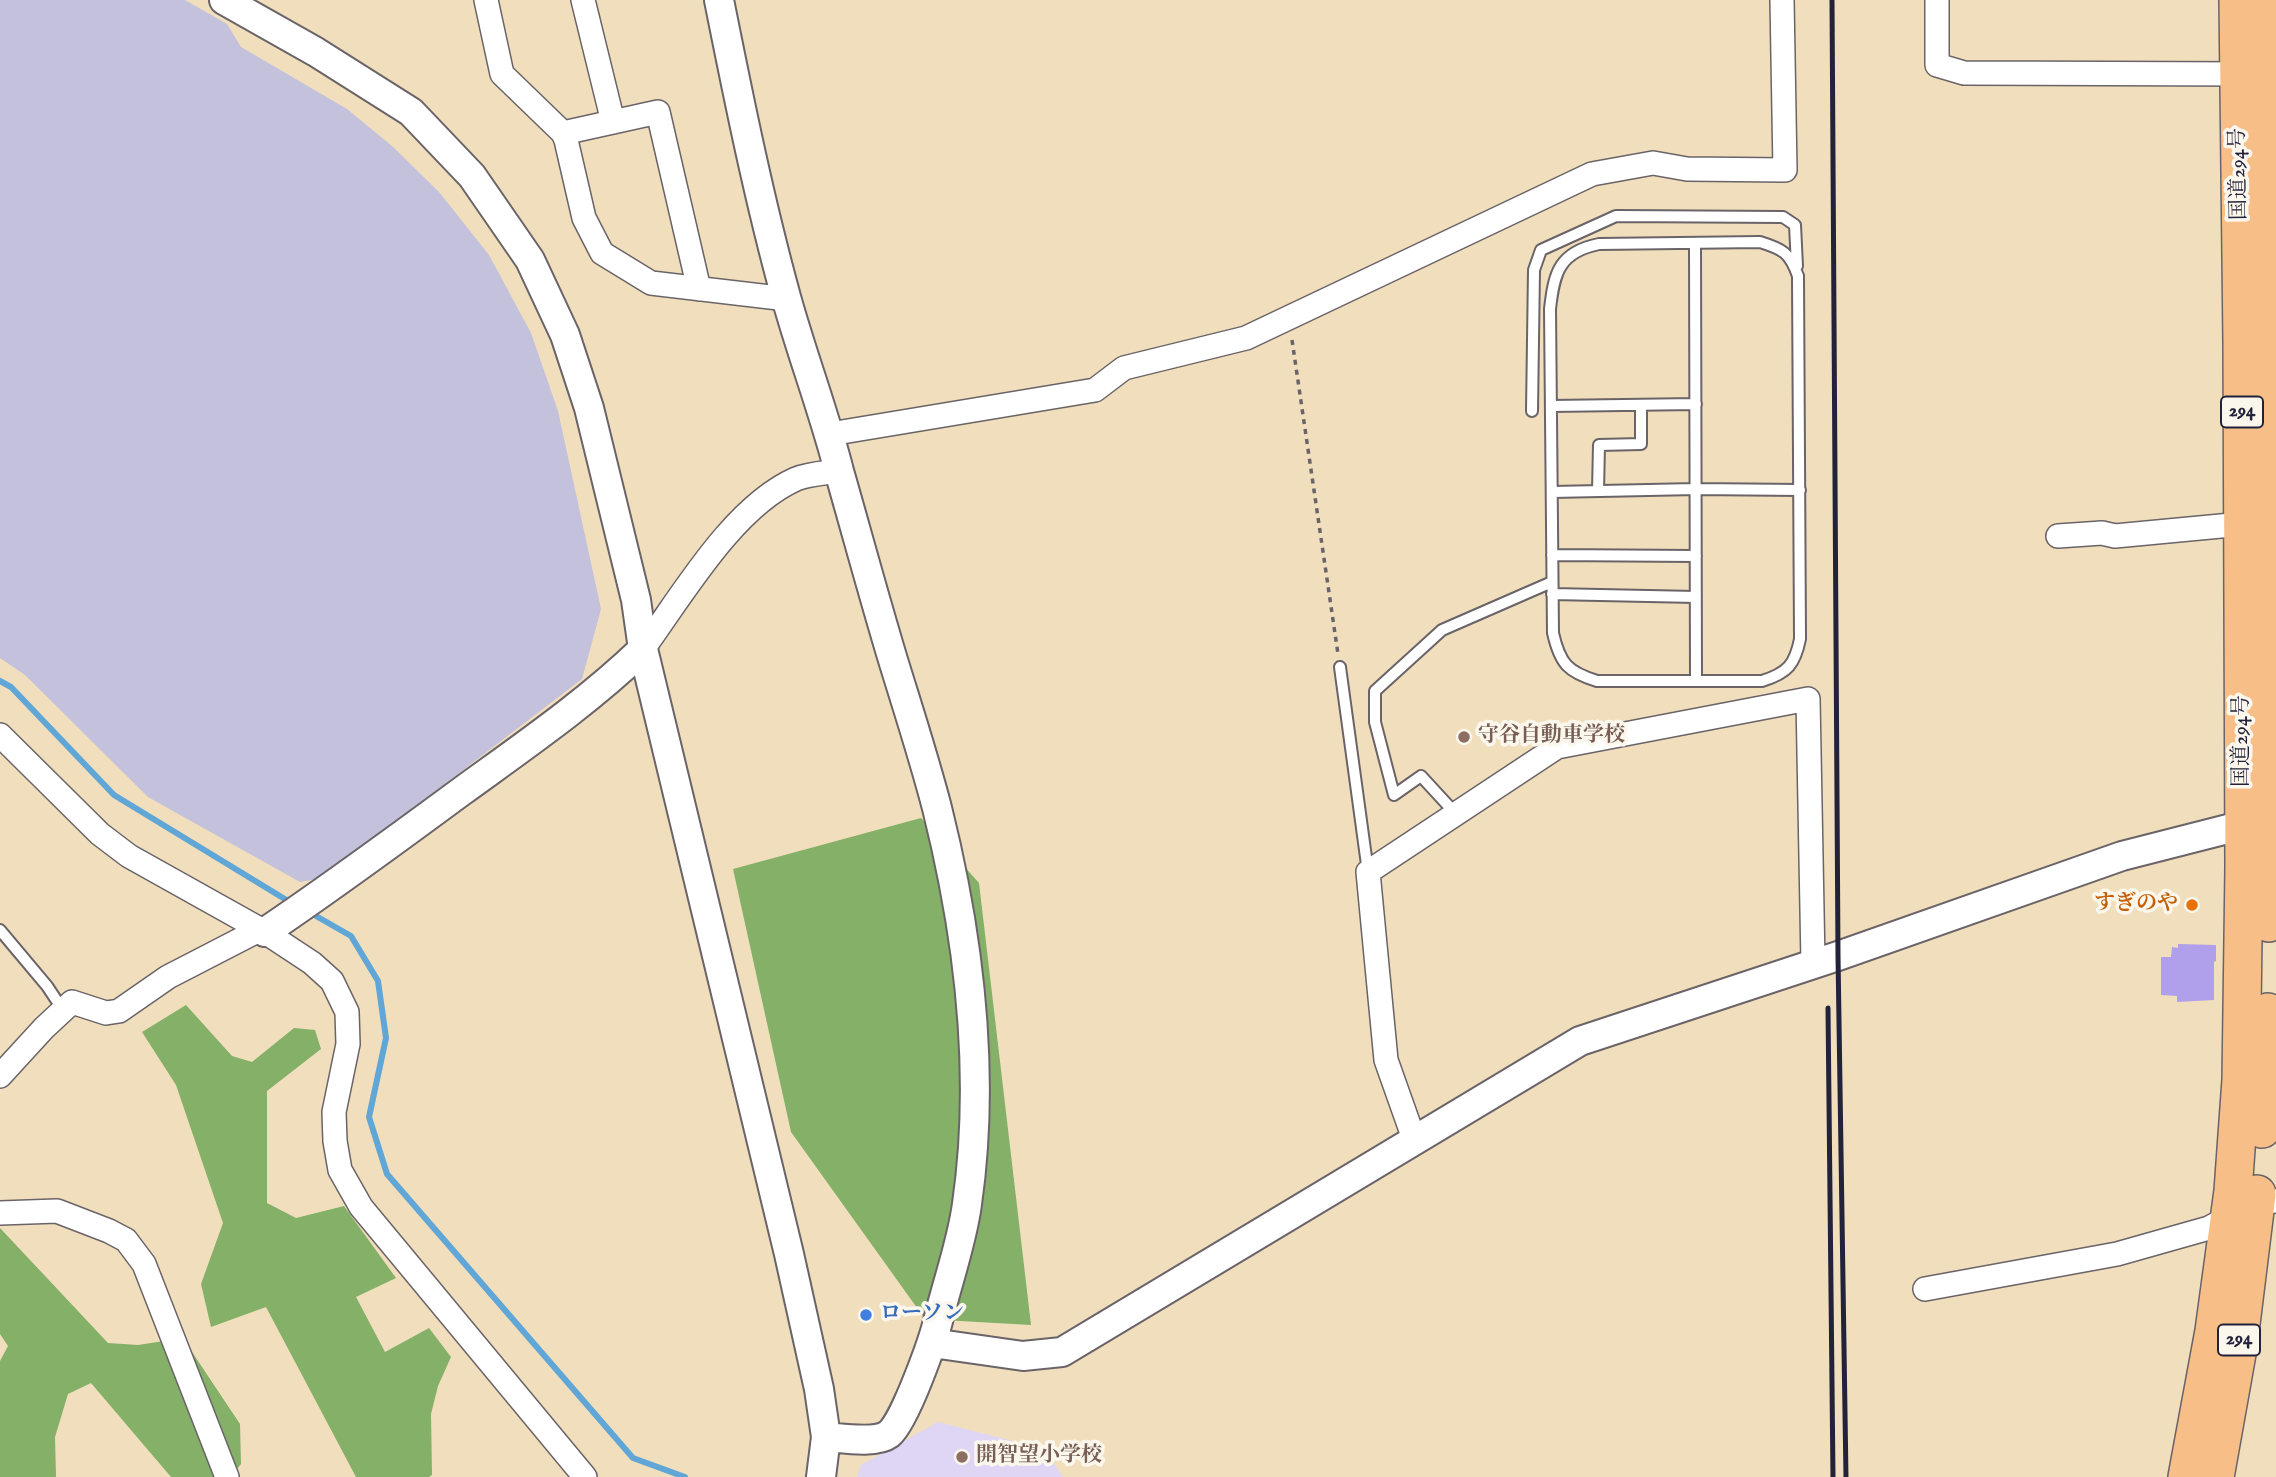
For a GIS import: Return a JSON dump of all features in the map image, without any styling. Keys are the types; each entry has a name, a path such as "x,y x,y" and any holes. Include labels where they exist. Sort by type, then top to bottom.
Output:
{"highway":[{"name":"国道294号","path":"2215,1477 2238,1348 2254,1207 2241,1080 2263,820 2270,601 2252,74 2238,0"},
{"name":"国道294号","path":"2252,74 2265,0"},
{"name":"国道294号","path":"2262,339 2242,524 2263,820"},
{"name":"国道294号","path":"2187,1477 2214,1331 2254,1207"}],"street":[{"path":"486,0 502,74 563,133 584,218 602,253 651,283 787,299"},
{"path":"583,0 612,122"},
{"path":"719,0 754,171 787,299 830,434 838,471 937,806 955,886 970,990 975,1089 967,1207 932,1343 901,1417 889,1434 877,1438 826,1437"},
{"path":"830,434 1095,390 1124,368 1246,338 1592,174 1653,163 1687,169 1785,170 1782,0"},
{"path":"1937,0 1937,65 1964,73 2252,74"},
{"path":"235,3 411,112 472,176 530,260 565,335 589,408 636,600 643,649 789,1254 819,1389 826,1437 821,1477"},
{"path":"563,133 659,112 699,289"},
{"path":"0,1076 72,1002 106,1013 119,1011 168,976 281,919 496,766 618,673 643,649 726,536 752,508 797,478 838,471"},
{"path":"2058,536 2102,533 2115,536 2242,524"},
{"path":"1414,1139 1386,1060 1368,872 1557,747 1808,699 1813,963"},
{"path":"0,736 100,834 129,856 281,919 312,963 332,981 347,1012 348,1044 334,1112 335,1141 341,1170 360,1207 585,1477"},
{"path":"932,1343 1023,1356 1062,1352 1580,1041 2122,856 2263,820"},
{"path":"1925,1289 2117,1254 2209,1228 2254,1207"},
{"path":"0,1213 57,1211 126,1240 144,1264 227,1477"}],"lane":[{"path":"1532,411 1534,270 1541,250 1616,216 1783,217 1795,225 1798,276 1800,639 1796,657 1786,670 1775,677 1762,681 1597,681 1576,675 1558,654 1553,633 1550,309 1558,269 1571,254 1585,246 1599,244 1760,242 1779,248 1792,260 1798,276"},
{"path":"1695,243 1696,681"},
{"path":"1551,406 1696,404"},
{"path":"1598,491 1599,445 1641,444 1642,405"},
{"path":"1552,492 1800,490"},
{"path":"1552,555 1696,556"},
{"path":"1456,814 1421,776 1394,795 1375,722 1375,691 1443,630 1552,588 1696,597"},
{"path":"1340,667 1368,872"},
{"path":"0,930 47,986 63,1010"}],"path":[{"path":"1289,318 1340,667"}],"shaded area":[{"path":"0,0 185,0 227,24 241,47 347,109 392,146 439,192 489,255 531,333 558,411 601,609 582,679 322,878 300,882 148,797 25,675 0,658"},
{"name":"開智望小学校","path":"938,1422 1044,1449 1063,1477 857,1477 861,1465"}],"green space":[{"path":"921,818 979,883 1031,1325 925,1319 791,1132 733,869"},
{"path":"186,1005 232,1056 252,1062 294,1028 315,1030 321,1049 267,1091 267,1203 296,1218 344,1206 396,1278 356,1297 385,1352 429,1328 451,1357 438,1386 431,1414 432,1475 429,1477 356,1477 266,1307 211,1327 201,1284 223,1223 176,1085 142,1032"},
{"path":"0,1228 108,1343 138,1345 164,1341 190,1349 240,1424 241,1464 231,1477 171,1477 91,1383 68,1394 55,1437 56,1477 0,1477 0,1361 8,1346 0,1334"}],"building":[{"path":"2178,944 2216,945 2214,1000 2177,1002 2177,996 2161,995 2161,957 2171,957 2172,947 2178,948"}],"waterway":[{"path":"0,681 11,687 114,795 293,904"},
{"path":"309,912 351,936 378,981 386,1038 369,1117 387,1174 633,1458 685,1477"}],"railway":[{"path":"1832,0 1838,956 1846,1477"},
{"path":"1828,1008 1833,1477"}],"place":[{"name":"守谷自動車学校","path":"1464,737"},
{"name":"すぎのや","path":"2192,905"},
{"name":"ローソン","path":"866,1315"},
{"name":"開智望小学校","path":"962,1457"}]}
